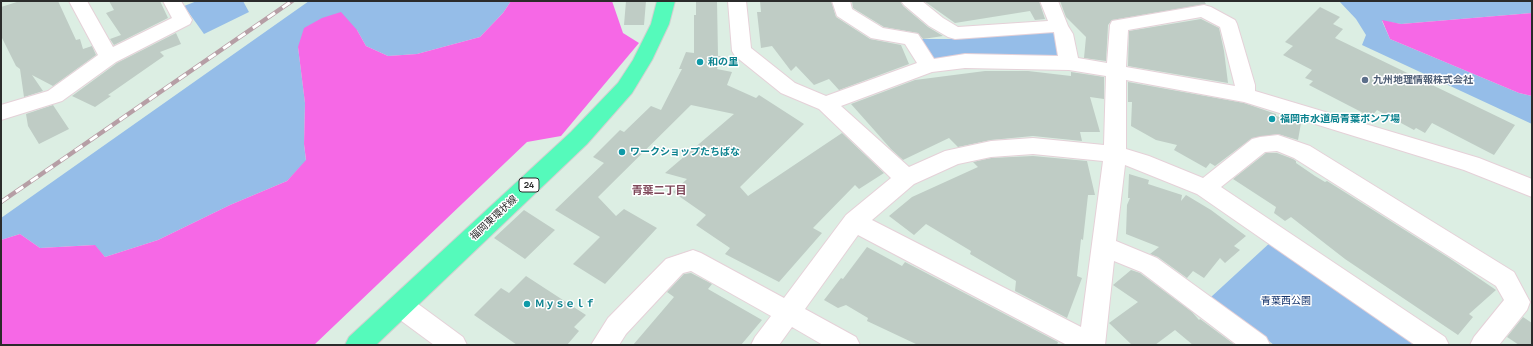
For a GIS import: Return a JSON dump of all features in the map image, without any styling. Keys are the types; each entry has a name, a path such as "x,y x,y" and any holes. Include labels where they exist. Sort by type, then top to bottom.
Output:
{"main road":[{"name":"福岡東環状線","path":"358,345 579,138 625,88 642,60 660,24 666,1"}],"street":[{"path":"78,1 108,57"},
{"path":"1,112 55,96 108,57 183,20 172,1"},
{"path":"737,1 742,51 788,88 826,104 906,178"},
{"path":"841,1 844,12 878,34 911,38 928,66"},
{"path":"910,1 936,22 955,33 1059,26"},
{"path":"1049,1 1059,26 1064,34 1069,63"},
{"path":"854,222 1092,345 1115,154 1116,73 1119,25 1204,11 1228,24 1245,85 1245,95"},
{"path":"826,104 928,66 965,61 1069,63 1116,73 1245,95 1471,164 1532,188"},
{"path":"1205,188 1260,145 1278,143 1302,152 1505,279 1518,302 1483,345"},
{"path":"764,345 854,222 906,178 953,156 991,149 1033,146 1115,154 1141,162 1205,188 1436,345"},
{"path":"1104,246 1149,265 1257,345"},
{"path":"604,345 617,326 675,266 693,260 847,345"},
{"path":"401,306 454,345"}],"green space":[{"path":"197,1 243,1 249,12 204,34 184,6"},
{"path":"309,1 511,1 503,13 480,37 417,54 388,56 366,46 357,30 298,47 305,103 304,144 306,161 287,181 230,205 158,240 105,257 94,245 40,248 20,234 1,240 1,218"},
{"path":"1339,1 1532,1 1532,13 1401,24 1382,21 1390,39 1519,93 1532,96 1532,124 1362,45 1366,35 1356,19"},
{"path":"1049,29 1058,34 1058,56 930,60 916,39 954,39"},
{"name":"青葉西公園","path":"1273,240 1423,345 1274,345 1211,297"}],"shaded area":[{"path":"511,1 612,1 623,33 639,43 561,136 527,142 314,345 1,345 1,240 20,234 40,248 95,245 105,257 158,240 230,205 287,181 306,160 304,144 305,103 298,47 304,28 322,18 341,12 357,30 366,46 388,56 417,54 480,37 503,13"},
{"path":"1532,13 1532,96 1519,93 1390,39 1382,20 1401,24"}],"building":[{"path":"20,1 58,1 76,40 80,39 83,49 92,46 96,55 53,86 32,75 43,91 24,97 20,69 16,66 1,36 1,7"},
{"path":"109,1 160,1 168,18 114,45 110,39 121,35 106,13 114,10"},
{"path":"626,1 646,1 644,25 624,25"},
{"path":"696,1 717,1 718,56 721,56 717,69 732,72 727,85 756,98 759,95 804,124 740,187 748,196 842,133 884,173 859,189 855,185 813,228 822,233 779,282 725,254 730,248 696,225 706,215 673,192 687,179 665,173 734,114 691,105 598,197 616,216 624,209 657,228 605,284 573,264 600,237 555,210 604,163 593,157 620,130 624,132 651,106 661,110 682,69 679,69 686,52 694,53 694,15 696,15"},
{"path":"760,1 831,1 836,17 870,39 901,45 909,64 839,90 829,79 814,85 796,66 791,71 772,46 761,48 757,12 761,12"},
{"path":"852,1 900,1 903,6 928,27 943,36 923,39 918,33 884,27 853,8"},
{"path":"924,1 1039,1 1045,19 1035,20 1030,11 955,23"},
{"path":"1060,1 1204,1 1206,4 1112,20 1108,25 1106,61 1084,58 1086,37 1066,17"},
{"name":"九州地理情報株式会社","path":"1320,7 1340,17 1333,24 1343,29 1335,38 1515,125 1494,155 1432,123 1425,133 1416,128 1414,130 1377,110 1371,117 1309,85 1313,81 1305,78 1312,70 1283,55 1293,46 1285,42"},
{"path":"1201,19 1219,28 1224,51 1228,83 1128,66 1129,31"},
{"path":"176,33 181,44 160,52 164,56 108,95 111,96 95,107 72,96 117,63"},
{"path":"985,71 1028,71 1071,76 1071,72 1104,77 1104,99 1090,97 1100,132 1080,132 1082,141 1033,136 991,140 958,147 949,138 903,160 891,149 851,104 915,80"},
{"path":"1128,82 1244,103 1276,114 1276,116 1301,123 1298,140 1278,134 1252,138 1215,166 1210,163 1206,168 1174,150 1177,145 1156,140 1131,126 1132,102 1128,102"},
{"path":"53,105 69,129 39,144 28,126 26,114"},
{"path":"1266,153 1277,153 1293,159 1296,163 1315,176 1325,182 1327,181 1449,258 1496,290 1469,314 1473,317 1458,335 1345,259 1291,217 1285,221 1274,213 1276,207 1233,179"},
{"path":"1033,156 1087,161 1095,195 1088,195 1077,276 1082,278 1067,318 1015,291 1016,281 970,254 971,251 926,224 914,235 889,216 912,197 978,167 973,162 991,158"},
{"path":"1129,174 1149,180 1148,184 1182,195 1181,201 1186,195 1211,210 1246,236 1234,246 1240,250 1225,263 1220,258 1204,278 1193,271 1187,278 1158,257 1150,254 1159,247 1126,234 1127,205 1130,198 1128,198"},
{"path":"524,210 555,230 525,259 494,238"},
{"path":"867,247 902,266 905,262 1058,342 1057,345 918,345 867,321 868,318 846,305 838,308 824,300 841,278 843,279"},
{"path":"1131,270 1140,273 1192,312 1199,320 1200,319 1235,345 1193,345 1175,330 1155,345 1132,345 1109,323 1138,302 1113,285"},
{"path":"691,273 712,284 708,289 762,320 741,345 633,345 674,297 667,292 684,274"},
{"name":"Ｍｙｓｅｌｆ","path":"526,276 586,315 574,327 579,331 567,345 517,345 474,315 501,288 509,293"},
{"path":"1523,317 1532,323 1532,345 1519,345 1507,337"}],"railway":[{"path":"1,202 292,1"}],"place":[{"name":"和の里","path":"700,62"},
{"name":"九州地理情報株式会社","path":"1365,80"},
{"name":"福岡市水道局青葉ポンプ場","path":"1272,119"},
{"name":"ワークショップたちばな","path":"622,152"},
{"name":"Ｍｙｓｅｌｆ","path":"527,304"}],"district":[{"name":"青葉二丁目","path":"659,191"}]}
